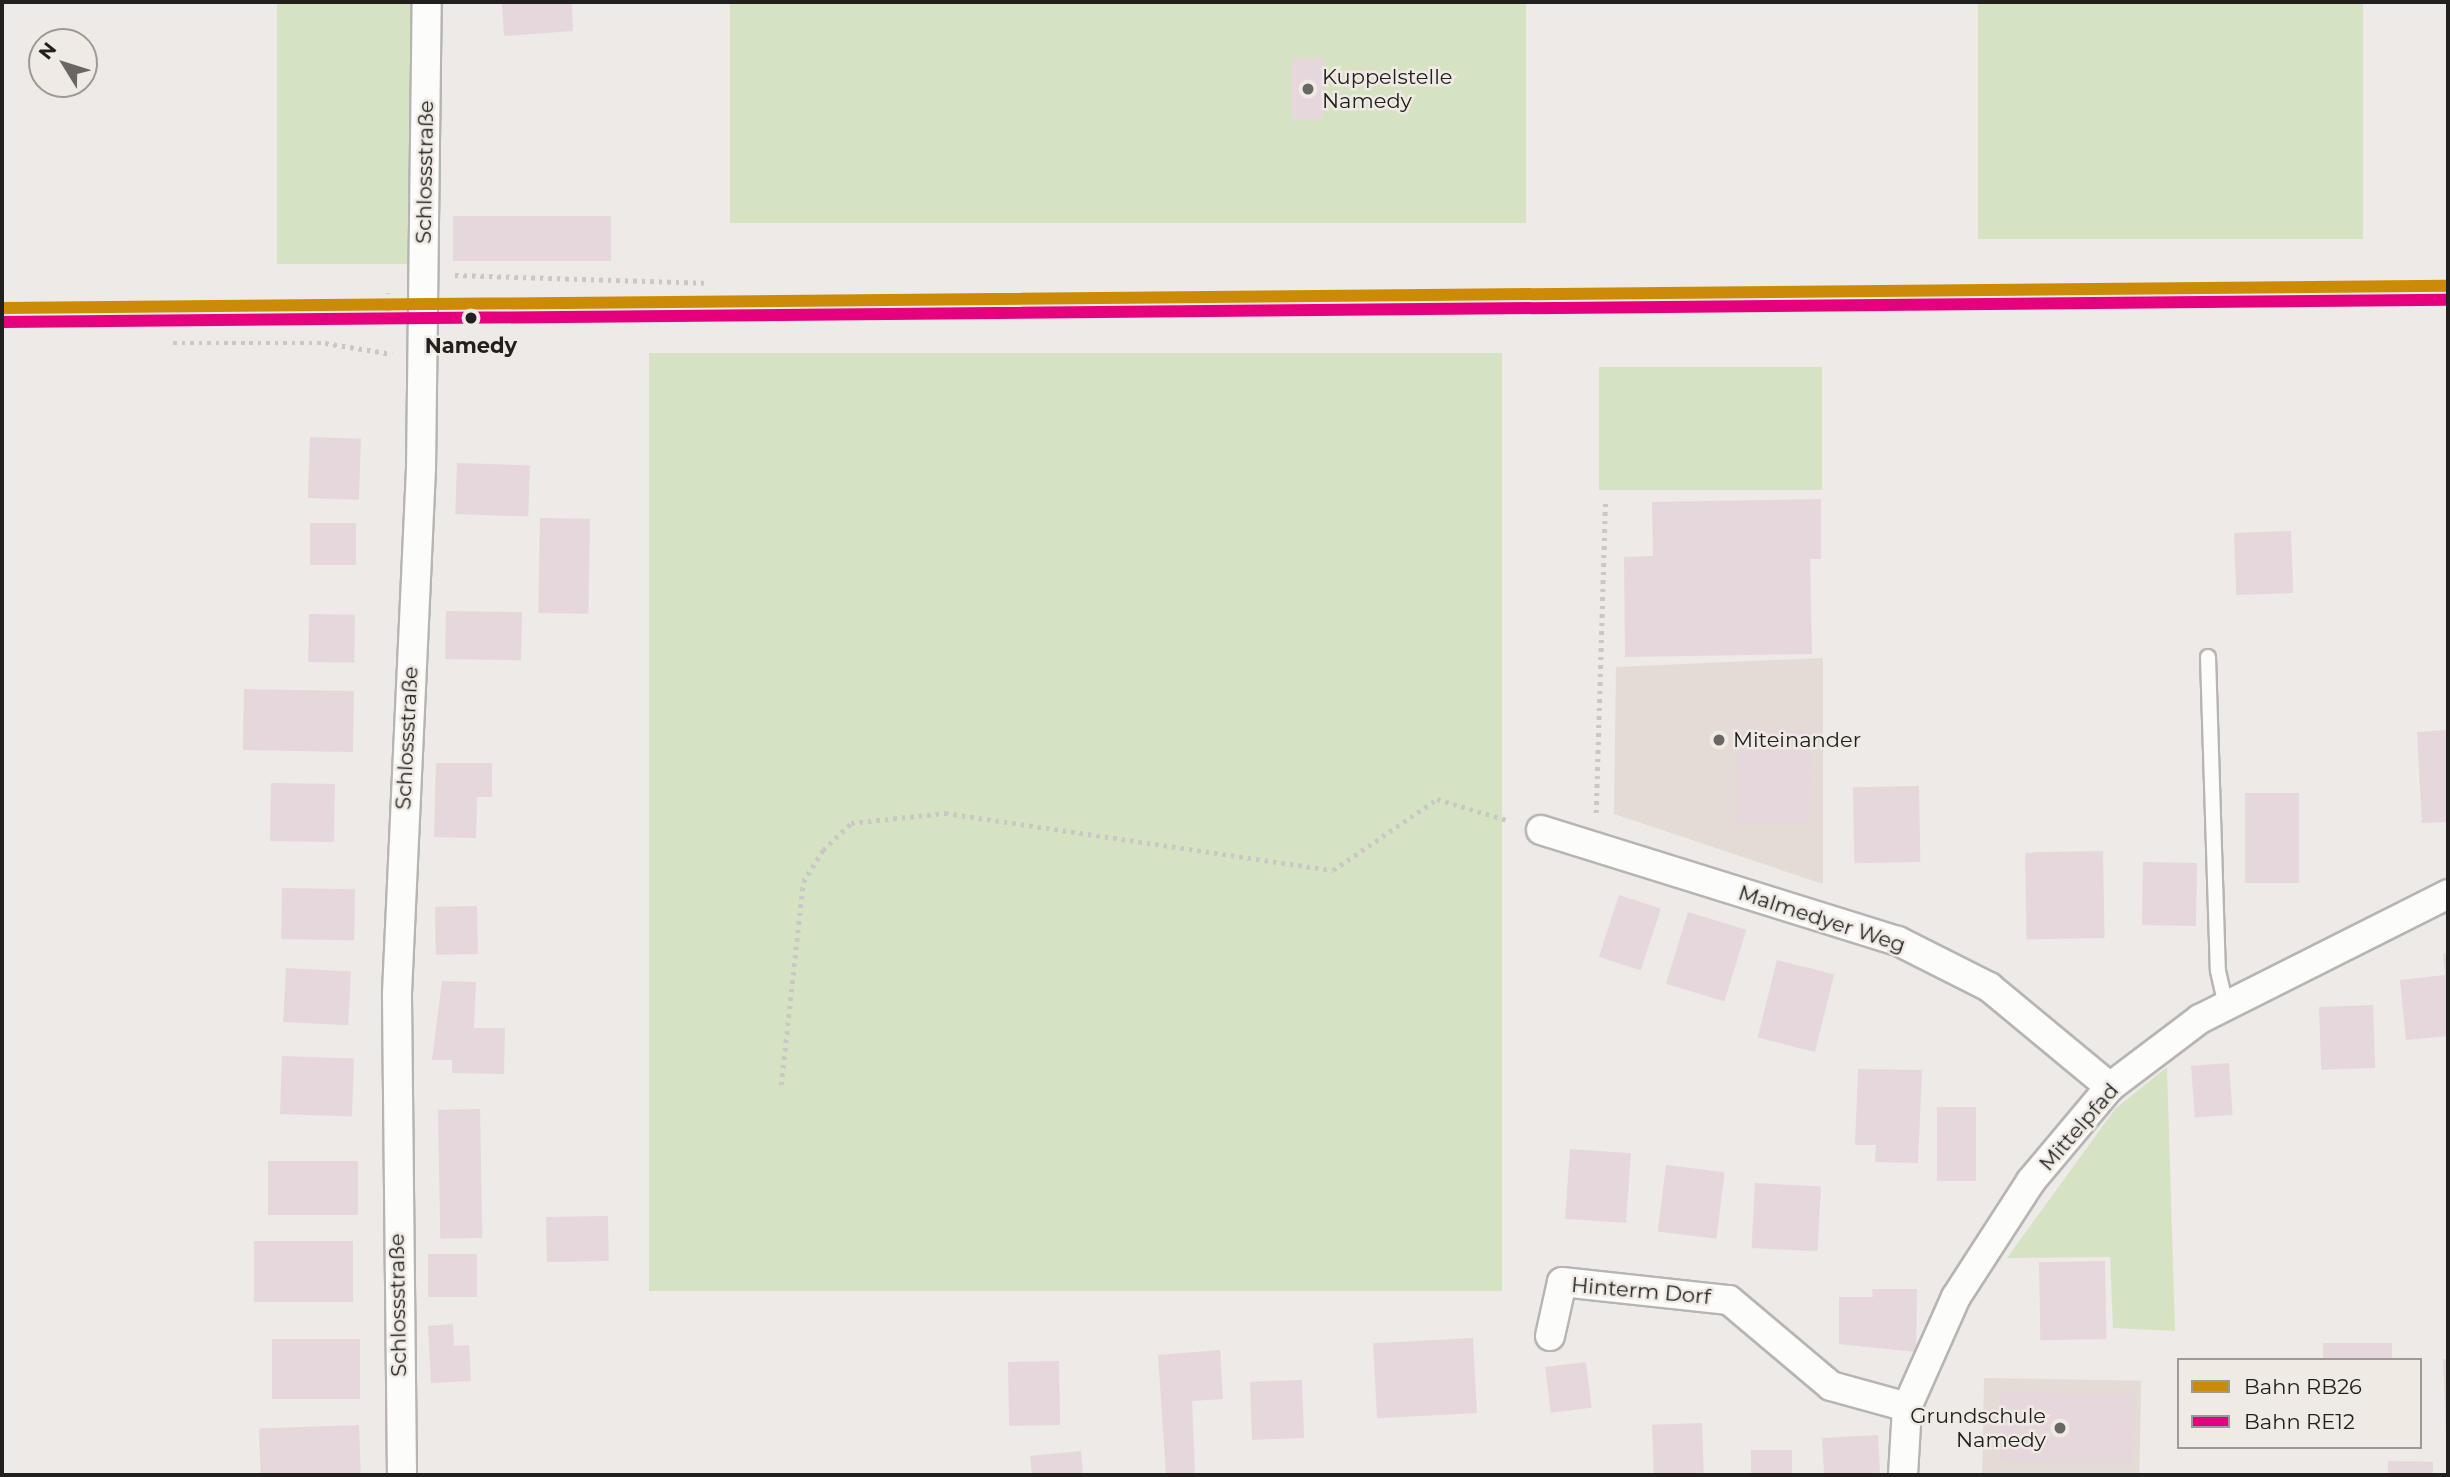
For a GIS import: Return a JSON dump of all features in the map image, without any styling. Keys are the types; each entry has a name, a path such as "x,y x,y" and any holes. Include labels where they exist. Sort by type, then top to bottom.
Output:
{"street":[{"name":"Schlossstraße","path":"402,1475 397,1018 422,360 427,2"},
{"name":"Malmedyer Weg","path":"1541,831 1898,941 1989,987 2110,1087"},
{"name":"Mittelpfad","path":"1902,1475 1907,1407 1956,1297 2031,1181 2110,1087 2226,1006 2448,894"},
{"name":"Hinterm Dorf","path":"1550,1336 1562,1282 1729,1300 1831,1386 1907,1407"}],"lane":[{"path":"2208,657 2218,971 2226,1006"}],"path":[{"path":"423,274 704,283"},
{"path":"173,343 325,343 422,360"},
{"path":"1595,846 1605,502"},
{"path":"781,1085 803,882 823,850 851,823 945,813 1333,870 1437,799 1541,831"}],"shaded area":[{"name":"Miteinander","path":"1823,658 1823,884 1614,814 1616,667"},
{"name":"Grundschule Namedy","path":"1984,1378 2141,1381 2139,1475 1982,1475"}],"green space":[{"path":"277,2 414,2 414,264 277,264"},
{"path":"730,2 1526,2 1526,223 730,223"},
{"path":"1978,2 2363,2 2363,239 1978,239"},
{"path":"649,353 1502,353 1502,1291 649,1291"},
{"path":"1599,367 1822,367 1822,490 1599,490"},
{"path":"2167,1067 2175,1331 2113,1328 2110,1257 2007,1258 2115,1109"}],"building":[{"path":"502,2 572,2 573,31 504,36"},
{"name":"Kuppelstelle Namedy","path":"1292,58 1323,58 1323,120 1292,120"},
{"path":"453,216 611,216 611,261 453,261"},
{"path":"310,437 361,439 359,500 308,498"},
{"path":"457,463 530,466 528,517 455,514"},
{"path":"1821,499 1821,559 1810,559 1812,654 1625,657 1624,557 1653,556 1652,502"},
{"path":"540,518 590,519 588,614 538,613"},
{"path":"310,523 356,523 356,565 310,565"},
{"path":"2291,531 2293,593 2236,595 2234,533"},
{"path":"446,611 522,612 521,660 445,659"},
{"path":"309,614 355,615 354,663 308,662"},
{"path":"244,689 354,691 353,752 243,750"},
{"path":"1739,730 1811,731 1809,824 1737,823"},
{"path":"2448,730 2448,822 2422,823 2417,732"},
{"path":"436,763 492,763 492,797 477,797 476,838 434,837"},
{"path":"271,783 335,784 334,842 270,841"},
{"path":"1919,786 1920,862 1854,863 1853,787"},
{"path":"2245,793 2299,793 2299,883 2245,883"},
{"path":"2103,851 2105,938 2027,939 2025,852"},
{"path":"2143,862 2197,863 2196,926 2142,925"},
{"path":"282,888 355,889 354,940 281,939"},
{"path":"1619,895 1661,909 1641,970 1599,957"},
{"path":"477,906 478,954 436,955 435,907"},
{"path":"1688,912 1746,930 1724,1002 1666,984"},
{"path":"2448,953 2448,1036 2406,1040 2400,980 2445,975 2443,954"},
{"path":"1777,960 1834,974 1815,1052 1758,1038"},
{"path":"286,968 351,971 348,1025 283,1022"},
{"path":"442,981 476,982 474,1028 505,1028 504,1074 452,1073 452,1060 432,1060"},
{"path":"2373,1005 2375,1068 2321,1070 2319,1007"},
{"path":"282,1056 354,1059 352,1116 280,1114"},
{"path":"2229,1063 2233,1115 2195,1118 2191,1066"},
{"path":"1858,1069 1922,1070 1918,1163 1875,1162 1876,1145 1855,1145"},
{"path":"1937,1107 1976,1107 1976,1181 1937,1181"},
{"path":"480,1109 482,1238 440,1239 438,1110"},
{"path":"1570,1149 1631,1153 1626,1223 1565,1219"},
{"path":"268,1161 358,1161 358,1215 268,1215"},
{"path":"1666,1165 1725,1172 1716,1239 1658,1232"},
{"path":"1755,1183 1821,1186 1818,1251 1752,1248"},
{"path":"608,1216 609,1261 547,1262 546,1217"},
{"path":"254,1241 353,1241 353,1302 254,1302"},
{"path":"428,1254 477,1254 477,1297 428,1297"},
{"path":"2105,1261 2106,1339 2040,1340 2039,1262"},
{"path":"1872,1289 1917,1289 1916,1352 1839,1344 1839,1297 1873,1297"},
{"path":"453,1324 454,1346 469,1345 471,1381 431,1383 428,1326"},
{"path":"1473,1338 1477,1413 1377,1418 1373,1343"},
{"path":"272,1339 360,1339 360,1399 272,1399"},
{"path":"2323,1343 2392,1343 2392,1358 2323,1358"},
{"path":"1220,1350 1223,1399 1192,1401 1195,1475 1166,1475 1158,1355"},
{"path":"2443,1359 2448,1359 2448,1433 2446,1433"},
{"path":"1059,1361 1060,1425 1009,1426 1008,1362"},
{"path":"1586,1362 1592,1408 1551,1413 1545,1367"},
{"path":"1302,1380 1304,1438 1252,1440 1250,1382"},
{"name":"Grundschule Namedy","path":"2000,1392 2134,1394 2133,1463 1999,1461"},
{"path":"1702,1423 1704,1475 1654,1475 1652,1425"},
{"path":"359,1425 361,1475 261,1475 259,1428"},
{"path":"1878,1435 1880,1475 1824,1475 1822,1438"},
{"path":"1751,1450 1792,1450 1792,1475 1751,1475"},
{"path":"1081,1451 1083,1475 1032,1475 1030,1456"},
{"path":"2388,1461 2433,1462 2433,1475 2388,1475"}],"rail line":[{"name":"RB26","path":"2,308 2448,286"},
{"name":"RE12","path":"2,322 2448,300"}],"place":[{"name":"Kuppelstelle Namedy","path":"1308,89"},
{"name":"Namedy","path":"471,318"},
{"name":"Miteinander","path":"1719,740"},
{"name":"Grundschule Namedy","path":"2060,1428"}]}
